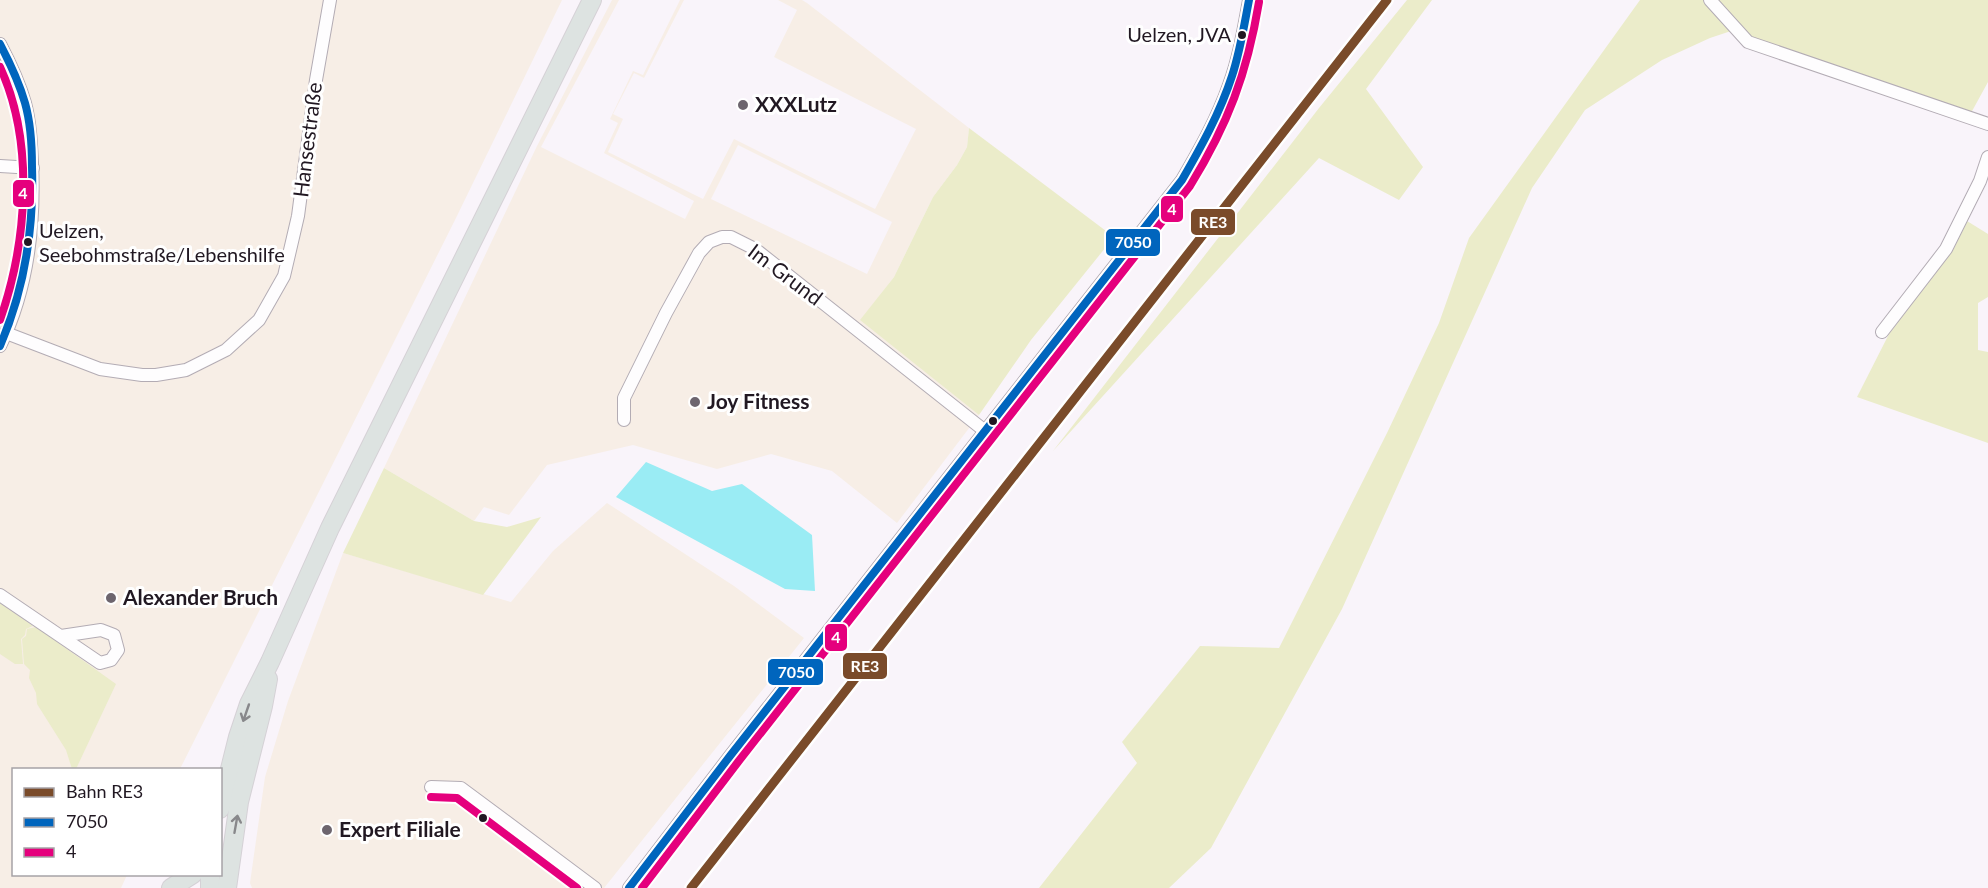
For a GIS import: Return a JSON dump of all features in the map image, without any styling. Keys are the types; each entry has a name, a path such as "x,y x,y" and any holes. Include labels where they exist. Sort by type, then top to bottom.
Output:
{"main road":[{"path":"222,801 249,704 330,528 592,0"},
{"path":"226,886 239,802 263,706 270,662"},
{"path":"171,888 189,876"}],"street":[{"name":"Hansestraße","path":"6,333 100,369 156,375 186,370 226,350 259,320 284,276 298,216 316,80 330,0"},
{"path":"629,888 1182,180 1216,118 1230,83 1250,0"},
{"path":"1710,0 1748,42 1988,124"},
{"path":"0,44 15,72 25,105 31,136 33,206 22,289 0,346"},
{"path":"1882,332 1946,249 1980,181 1988,157"},
{"path":"0,166 33,168"},
{"name":"Im Grund","path":"624,420 624,398 671,303 699,253 715,239 731,237 755,249 985,431"},
{"path":"0,595 61,636"},
{"path":"431,787 461,788 595,888"}],"shaded area":[{"path":"0,0 562,0 454,222 181,768 12,768 12,876 127,876 121,888 0,888"},
{"path":"612,0 619,0 541,147 685,219 694,201 604,153 618,123 610,119 633,71 643,75 680,0 684,0 644,78 634,73 613,114 623,119 608,152 703,199 734,139 875,209 916,129 774,57 797,10 778,0 802,0 807,3 969,128 967,147 957,165 933,197 894,277 861,320 979,415 897,523 832,471 771,454 717,469 633,445 547,465 509,515 484,507 474,521 384,468 537,146","holes":["738,145 892,222 867,274 711,199"]},
{"path":"607,503 734,586 804,638 604,888 252,888 250,883 265,777 288,701 343,553 511,602 553,551"}],"green space":[{"path":"1407,0 1432,0 1366,89 1423,167 1399,200 1319,158 1053,451 1319,108"},
{"path":"1640,0 1988,0 1988,82 1971,113 1752,38 1743,27 1710,38 1662,60 1585,110 1532,188 1342,609 1211,848 1169,888 1039,888 1137,763 1122,742 1200,646 1279,648 1387,433 1439,323 1469,238"},
{"path":"969,128 1114,237 1031,340 979,415 860,320 894,277 933,197 957,165 967,147"},
{"path":"1967,221 1988,234 1988,297 1978,303 1978,350 1988,352 1988,443 1857,397 1889,334 1951,250"},
{"path":"384,468 474,521 507,527 541,517 483,595 343,553"},
{"path":"0,603 33,626 26,629 21,639 23,664 15,664 0,654"},
{"path":"36,627 116,684 76,768 72,768 66,750 37,704 36,693 29,678 30,670 24,664 22,639 26,636 27,629"}],"water":[{"path":"646,462 712,491 742,484 812,535 815,591 785,589 616,497"}],"rail line":[{"name":"RE3","path":"691,888 1387,0"}],"transit line":[{"name":"7050","path":"629,888 1182,180 1210,130 1227,90 1242,39 1249,0"},
{"name":"4","path":"642,888 738,762 1190,186 1215,141 1234,98 1242,76 1259,2"},
{"name":"7050","path":"0,44 11,65 27,111 30,127 32,190 29,236 22,280 0,346"},
{"name":"4","path":"0,67 19,128 23,193 16,259 0,320"},
{"name":"4","path":"431,797 457,798 577,888"}],"place":[{"name":"Uelzen, JVA","path":"1242,35"},
{"name":"XXXLutz","path":"743,105"},
{"name":"Uelzen, Seebohmstraße/Lebenshilfe","path":"28,242"},
{"name":"Joy Fitness","path":"695,402"},
{"name":"Alexander Bruch","path":"111,598"},
{"name":"Expert Filiale","path":"327,830"}]}
